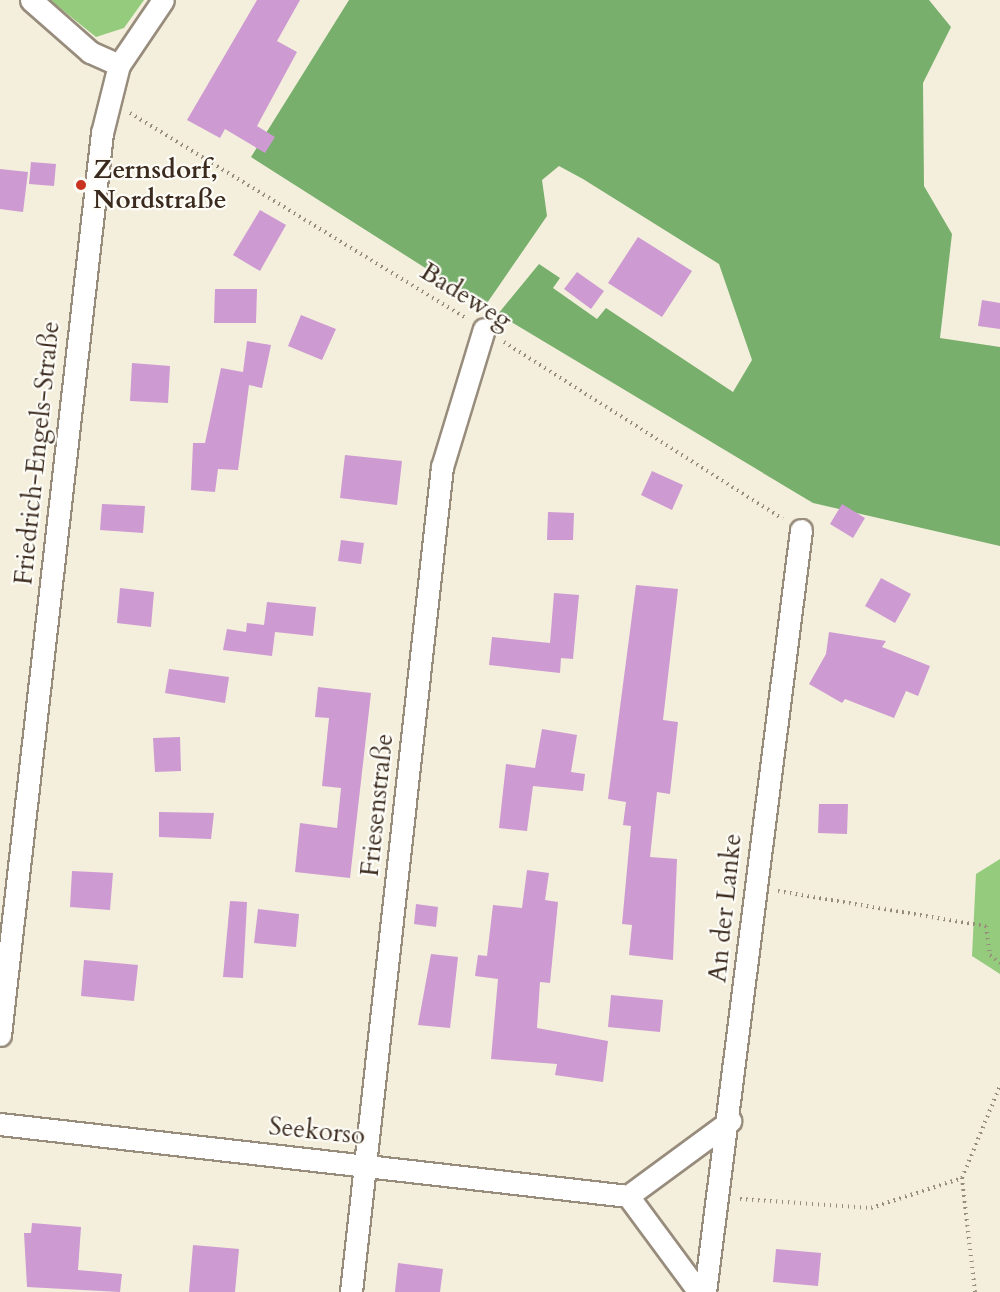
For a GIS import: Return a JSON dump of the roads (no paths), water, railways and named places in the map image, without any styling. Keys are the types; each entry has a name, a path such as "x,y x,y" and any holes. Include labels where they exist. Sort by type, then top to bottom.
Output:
{"street":[{"path":"32,0 90,52 119,65"},
{"name":"Friedrich-Engels-Straße","path":"0,1035 106,106 119,65 163,0"},
{"name":"Friesenstraße","path":"351,1292 442,467 484,329"},
{"name":"An der Lanke","path":"705,1292 729,1121 753,888 801,530"},
{"path":"699,1292 628,1196 729,1121"},
{"name":"Seekorso","path":"0,1124 365,1164 628,1196"}],"place":[{"name":"Zernsdorf, Nordstraße","path":"81,185"}]}
